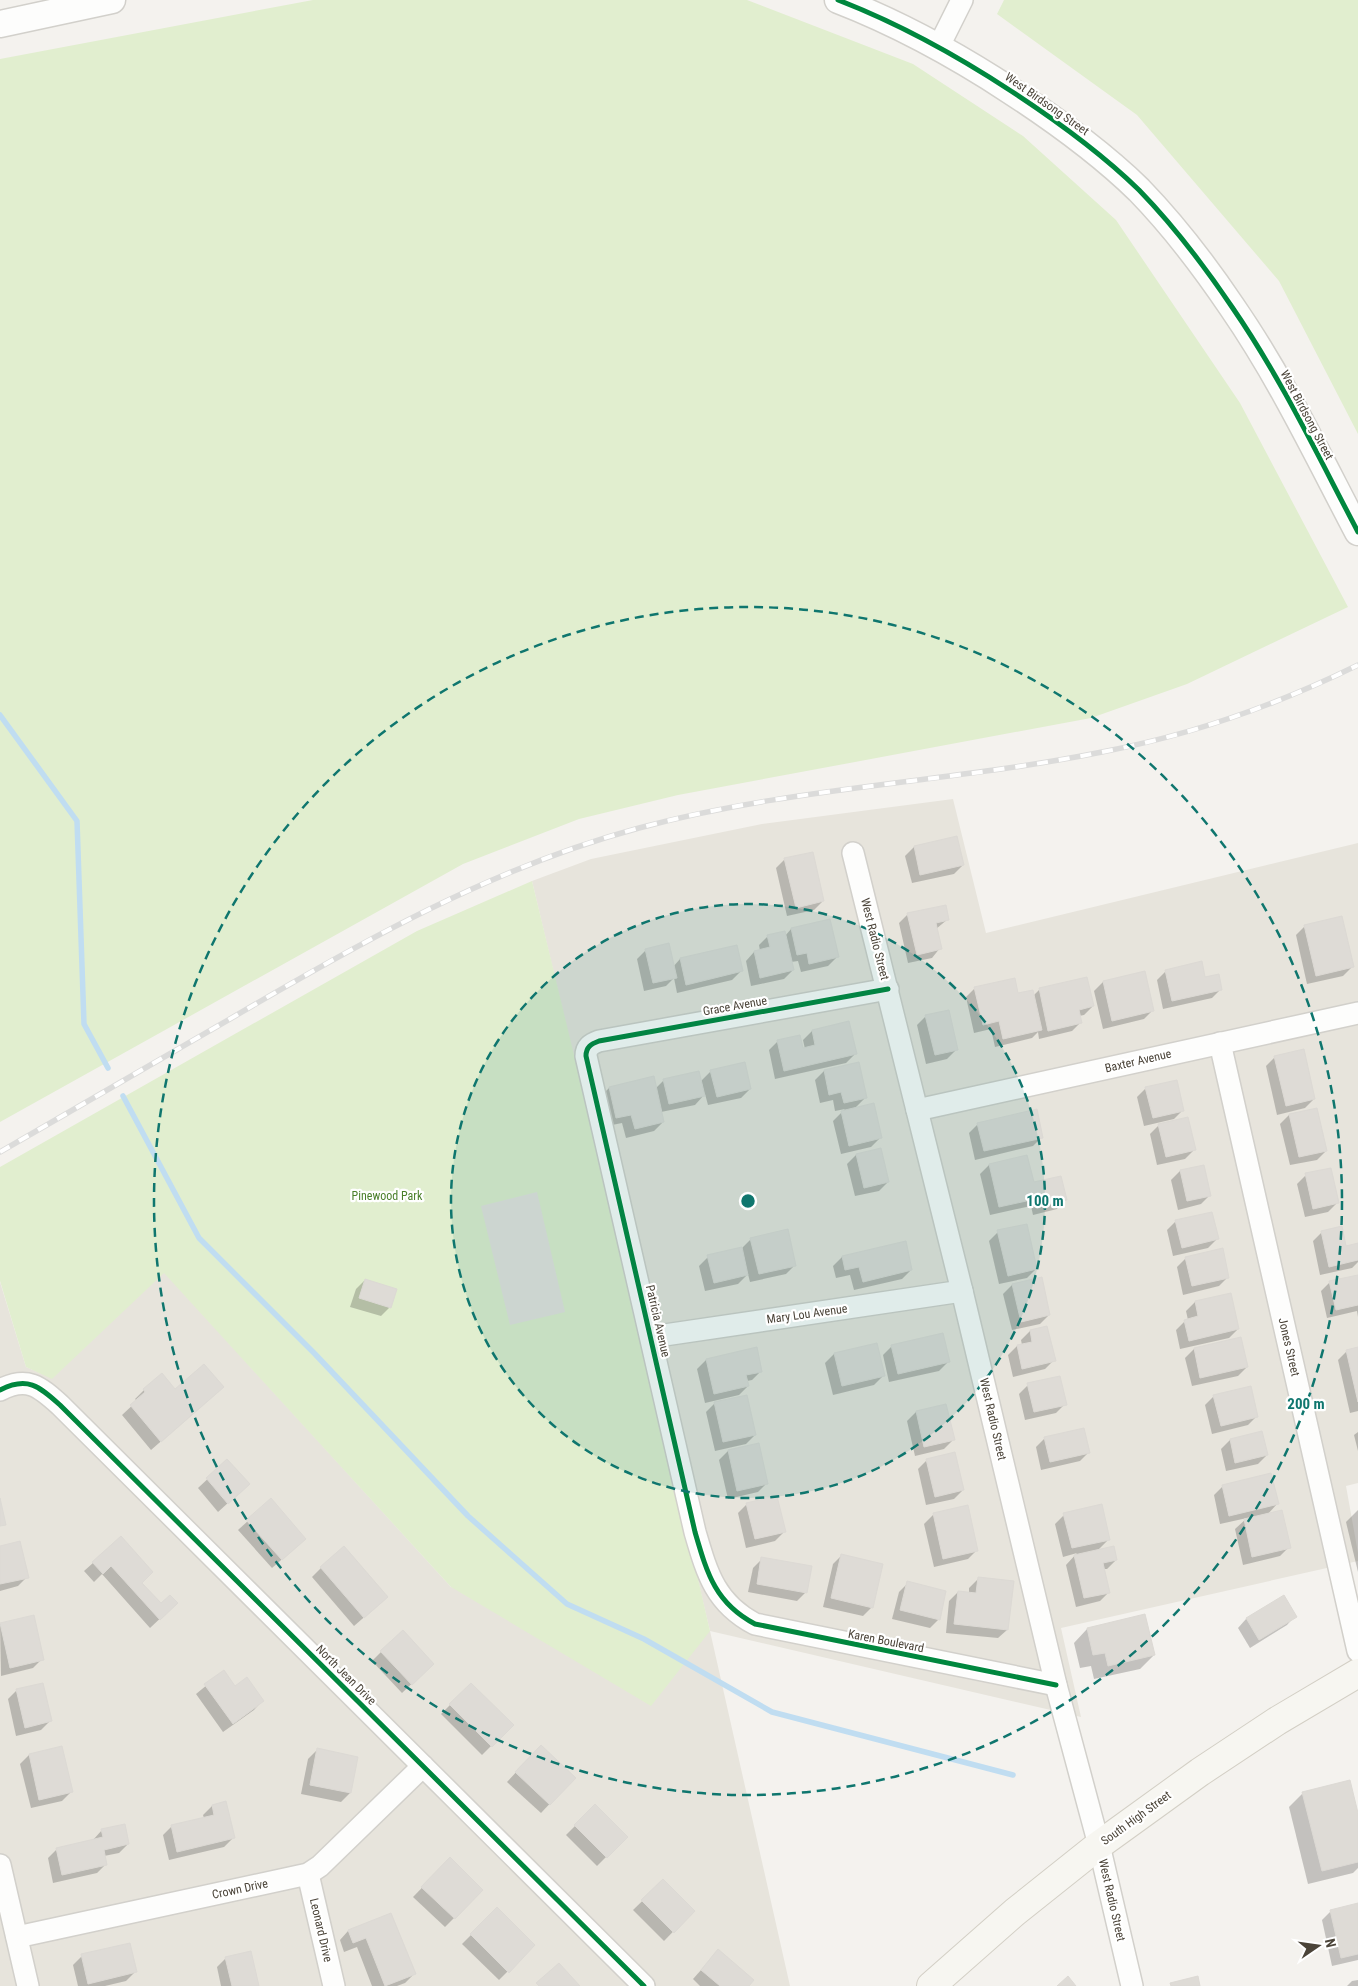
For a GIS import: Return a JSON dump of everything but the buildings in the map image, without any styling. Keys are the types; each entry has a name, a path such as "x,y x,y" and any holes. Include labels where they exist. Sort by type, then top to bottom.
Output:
{"main road":[{"name":"South High Street","path":"931,1986 1015,1912 1099,1845 1200,1772 1262,1731 1358,1673"}],"street":[{"path":"0,24 112,0"},
{"name":"West Birdsong Street","path":"838,0 939,46 1016,94 1072,132 1123,176 1159,214 1216,284 1248,332 1289,402 1358,532"},
{"path":"939,46 962,0"},
{"name":"West Radio Street","path":"853,853 962,1290 1056,1685 1099,1845 1132,1986"},
{"name":"Grace Avenue","path":"588,1047 599,1041 888,989"},
{"name":"Baxter Avenue","path":"917,1110 1358,1013"},
{"name":"Jones Street","path":"1220,1043 1358,1650"},
{"name":"Patricia Avenue","path":"588,1047 586,1056 695,1532 708,1575 721,1596"},
{"name":"Mary Lou Avenue","path":"651,1337 962,1290"},
{"name":"North Jean Drive","path":"0,1390 15,1384 30,1384 38,1387 60,1404 644,1986"},
{"name":"Karen Boulevard","path":"721,1596 732,1609 743,1617 762,1626 1056,1685"},
{"name":"Crown Drive","path":"16,1937 308,1874 320,1866 424,1766"},
{"path":"0,1865 28,1986"},
{"name":"Leonard Drive","path":"308,1874 334,1986"}],"shaded area":[{"path":"953,799 986,933 1358,843 1358,1483 1346,1486 1358,1561 1061,1628 1081,1717 710,1631 532,881 591,859 762,824"},
{"path":"537,1192 565,1312 510,1325 481,1206"},
{"path":"164,1272 451,1587 710,1631 790,1986 0,1986 0,1282 26,1367 52,1378"}],"green space":[{"path":"313,0 747,0 913,64 1023,136 1116,220 1240,403 1348,607 1187,684 1091,718 678,795 579,819 463,864 0,1122 0,59"},
{"path":"1004,0 1358,0 1358,434 1279,281 1137,115 997,14"},
{"name":"Pinewood Park","path":"532,881 645,1349 710,1631 651,1706 451,1587 164,1273 52,1379 26,1367 0,1281 0,1167 417,931"}],"waterway":[{"path":"0,715 77,821 84,1024 108,1068"},
{"path":"123,1096 199,1238 315,1354 468,1516 567,1604 644,1639 772,1712 1013,1775"}],"railway":[{"path":"0,1152 283,988 381,934 481,885 585,844 696,814 754,803 986,771 1135,745 1201,728 1265,706 1358,665"}],"cycle path":[{"path":"838,0 905,30 990,78 1078,138 1139,190 1188,247 1222,292 1250,334 1267,361 1358,532"},
{"path":"888,989 599,1041 591,1045 587,1050 586,1056 695,1532 714,1586 730,1607 755,1624 1056,1685"},
{"path":"0,1390 18,1384 32,1385 39,1388 60,1405 644,1986"}]}
